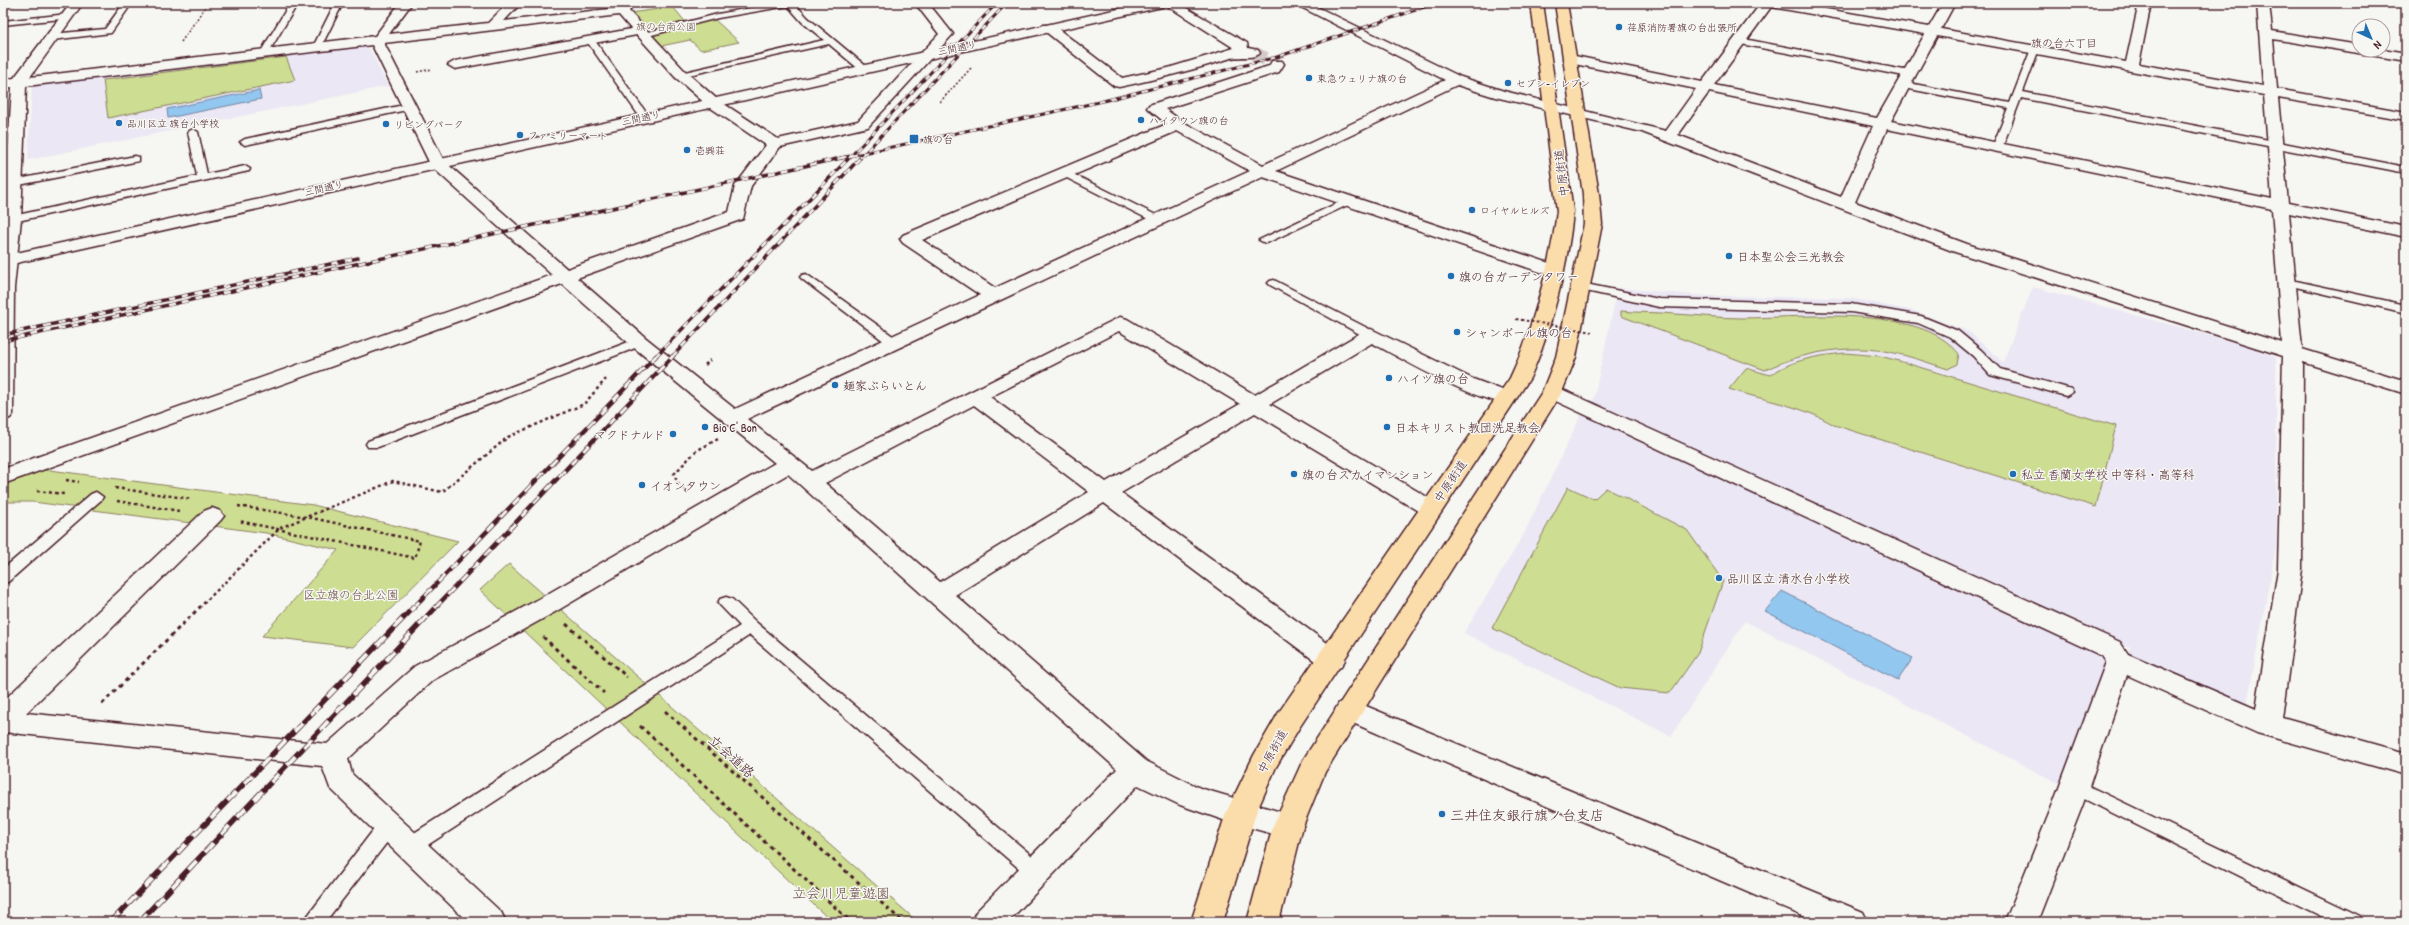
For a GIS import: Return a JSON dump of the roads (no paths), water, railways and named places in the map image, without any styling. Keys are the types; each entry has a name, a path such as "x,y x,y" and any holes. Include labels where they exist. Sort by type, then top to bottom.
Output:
{"main road":[{"name":"中原街道","path":"1207,922 1241,813 1264,763 1289,720 1332,660 1431,509 1520,378 1529,359 1552,270 1562,239 1565,212 1537,3"},
{"name":"中原街道","path":"1263,922 1288,826 1313,768 1552,392 1566,357 1593,224 1592,194 1561,3"}],"street":[{"path":"3,414 5,288 11,188 10,131 19,82 77,3"},
{"path":"406,3 379,40 378,45 437,163 639,342 738,420 810,481 937,596 1136,769 1157,783 1180,794 1288,826"},
{"path":"491,27 515,3"},
{"path":"3,477 737,215 743,186 774,144 862,124 928,55 946,34 921,3"},
{"name":"三間通り","path":"6,260 1162,3"},
{"path":"1048,28 1119,83 1171,72 1246,52 1242,46 1169,3"},
{"path":"1299,3 1456,80 1500,94 1551,105 1669,137 1960,248 2406,388"},
{"path":"1669,137 1767,3"},
{"path":"1771,3 2406,116"},
{"path":"1844,205 1882,123 1949,3"},
{"path":"2132,67 2145,3"},
{"path":"2263,3 2293,353 2290,569 2267,725"},
{"path":"3,84 491,27 625,7 642,33 680,74 713,103 774,144"},
{"path":"455,65 590,40 642,33"},
{"path":"2266,34 2351,48"},
{"path":"2391,54 2406,57"},
{"path":"1570,59 2406,232"},
{"path":"1277,64 1274,69 1154,108 1178,125 1264,172 1552,270"},
{"path":"738,420 893,342 1264,172 1456,80"},
{"path":"994,295 909,239 1178,125"},
{"path":"810,481 1120,323 1431,509"},
{"path":"937,596 1105,492 1371,335 1466,383 1506,398"},
{"path":"1552,392 2111,649 2119,661 2267,725 2406,764"},
{"path":"975,396 1332,660"},
{"path":"3,721 333,756 424,673 546,606 790,464"},
{"path":"3,718 212,516"},
{"path":"2021,922 2074,786 2119,661"},
{"path":"1349,710 1852,922"},
{"path":"333,756 340,780 490,922"},
{"path":"987,922 1136,769"}],"lane":[{"path":"3,4 14,3"},
{"path":"52,37 108,31 128,3"},
{"path":"264,53 294,3"},
{"path":"316,48 338,3"},
{"path":"642,33 718,16 790,3 805,20 864,69"},
{"path":"3,23 68,16"},
{"path":"590,40 645,118"},
{"path":"680,74 830,41"},
{"path":"1739,41 1907,79 2013,106"},
{"path":"1997,148 2035,49"},
{"path":"2017,94 2406,170"},
{"path":"245,142 408,107"},
{"path":"193,132 203,178"},
{"path":"11,188 135,159"},
{"path":"10,215 245,169"},
{"path":"1065,173 1158,220"},
{"path":"1265,240 1348,201"},
{"path":"806,277 893,342"},
{"path":"2287,282 2406,310"},
{"path":"1274,283 1371,335"},
{"path":"1581,287 1659,303 1755,308 1852,308 1921,320 1954,334 1977,353 1995,372 2066,392"},
{"path":"373,444 639,342"},
{"path":"3,578 96,497"},
{"path":"726,603 751,627 1037,872"},
{"path":"410,846 751,627"},
{"path":"2074,786 2353,922"},
{"path":"313,922 388,826"}],"water":[{"path":"259,90 261,99 168,118 167,109"},
{"path":"1782,591 1913,658 1898,680 1765,611"}],"tunnel":[{"path":"1253,53 1277,64"}],"railway":[{"path":"851,156 997,3"},
{"path":"865,153 1007,3"},
{"path":"865,153 1099,102 1277,57 1436,3"},
{"path":"851,156 865,153"},
{"path":"860,158 865,153"},
{"path":"841,158 851,156"},
{"path":"3,341 846,157"},
{"path":"655,357 850,157"},
{"path":"672,357 861,157"},
{"path":"3,335 358,258"},
{"path":"413,608 656,356"},
{"path":"435,608 673,356"},
{"path":"111,922 414,607"},
{"path":"139,922 436,607"}],"place":[{"name":"荏原消防署旗の台出張所","path":"1619,27"},
{"name":"東急ウェリナ旗の台","path":"1309,78"},
{"name":"セブン-イレブン","path":"1508,83"},
{"name":"ハイタウン旗の台","path":"1141,120"},
{"name":"品川区立 旗台小学校","path":"119,123"},
{"name":"リビングパーク","path":"386,124"},
{"name":"ファミリーマート","path":"520,135"},
{"name":"旗の台","path":"914,139"},
{"name":"壱興荘","path":"687,150"},
{"name":"ロイヤルヒルズ","path":"1472,210"},
{"name":"日本聖公会三光教会","path":"1729,256"},
{"name":"旗の台ガーデンタワー","path":"1451,276"},
{"name":"シャンボール旗の台","path":"1457,332"},
{"name":"ハイツ旗の台","path":"1389,378"},
{"name":"麺家ぶらいとん","path":"835,385"},
{"name":"Bio C' Bon","path":"705,427"},
{"name":"日本キリスト教団洗足教会","path":"1387,427"},
{"name":"マクドナルド","path":"673,434"},
{"name":"旗の台スカイマンション","path":"1294,474"},
{"name":"私立 香蘭女学校 中等科・高等科","path":"2013,474"},
{"name":"イオンタウン","path":"642,485"},
{"name":"品川区立 清水台小学校","path":"1719,578"},
{"name":"三井住友銀行旗ノ台支店","path":"1442,814"}],"district":[{"name":"旗の台六丁目","path":"2064,43"}],"park label":[{"name":"旗の台南公園","path":"666,26"},
{"name":"区立旗の台北公園","path":"351,594"},
{"name":"立会川児童遊園","path":"841,892"}]}
